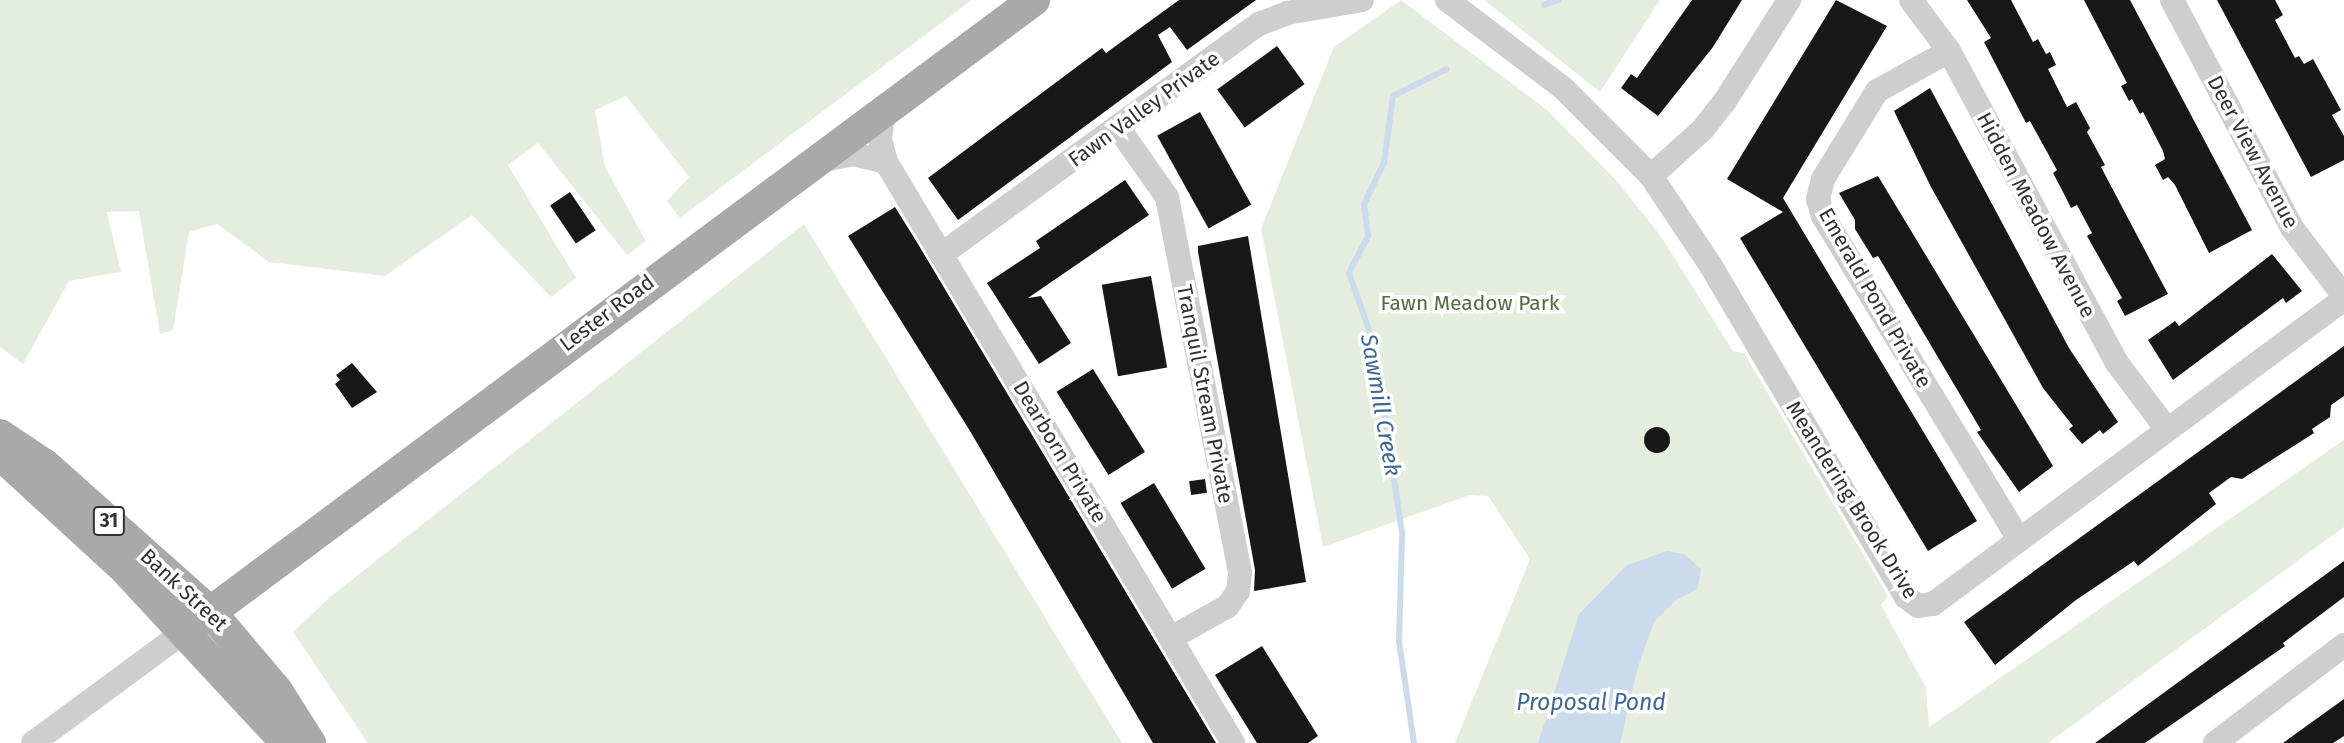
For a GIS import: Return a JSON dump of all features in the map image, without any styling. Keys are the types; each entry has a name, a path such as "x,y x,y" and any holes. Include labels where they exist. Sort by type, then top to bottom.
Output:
{"main road":[{"name":"Lester Road","path":"185,631 212,614 806,165 1034,0"},
{"name":"Bank Street","path":"0,435 45,465 212,614 277,691 310,743"},
{"name":"Bank Street","path":"0,454 185,631 287,743"}],"street":[{"name":"Fawn Valley Private","path":"942,254 1119,129 1259,24 1287,13 1362,0"},
{"name":"Meandering Brook Drive","path":"1447,0 1563,88 1651,176 1711,266 1906,597 1918,606 1933,604 2018,538 2344,298"},
{"path":"1651,176 1695,137 1726,101 1789,0"},
{"name":"Hidden Meadow Avenue","path":"1910,0 1949,51 2098,331 2166,428"},
{"name":"Deer View Avenue","path":"2172,0 2292,228 2344,298"},
{"name":"Emerald Pond Private","path":"1949,51 1877,91 1823,179 1818,199 1823,216 2018,538"},
{"name":"Dearborn Private","path":"884,109 880,139 886,162 1233,743"},
{"name":"Tranquil Stream Private","path":"1119,129 1167,197 1240,573 1238,591 1228,606 1171,638"},
{"path":"806,165 853,154 886,162"},
{"path":"33,743 185,631"},
{"path":"2216,743 2344,645"}],"green space":[{"path":"0,0 972,0 680,218 667,201 689,177 626,96 595,110 605,167 646,241 627,255 538,143 508,165 576,278 551,297 472,215 385,276 269,262 217,224 189,232 173,330 160,334 139,211 107,212 121,272 69,281 23,364 0,347"},
{"name":"Fawn Meadow Park","path":"1401,0 1546,109 1616,180 1660,235 1733,351 1744,353 1888,596 1881,605 1926,688 1929,727 2344,440 2344,527 2048,743 1455,743 1530,559 1488,496 1470,495 1323,547 1261,229 1334,47"},
{"path":"1484,0 1660,0 1600,92"},
{"path":"804,224 1122,743 368,743 293,632 330,597"}],"water":[{"name":"Proposal Pond","path":"1667,551 1684,554 1701,569 1698,588 1675,601 1654,622 1637,670 1620,743 1538,743 1579,614 1627,565"}],"building":[{"path":"1179,0 1256,0 1187,50 1170,27 1158,35 1172,62 958,220 928,178 1102,48 1106,53"},
{"path":"1692,0 1742,0 1713,47 1658,116 1621,88 1631,74 1637,78"},
{"path":"1836,0 1887,26 1783,198 1977,521 1928,551 1740,238 1783,212 1727,179"},
{"path":"1967,0 2011,0 2033,42 2038,39 2046,54 2050,52 2056,65 2048,69 2067,107 2076,102 2090,128 2087,132 2105,165 2101,167 2168,294 2125,316 2117,301 2122,298 2087,236 2092,233 2077,205 2071,208 2053,173 2057,170 2030,121 2026,123 1984,42 1991,38"},
{"path":"2084,0 2130,0 2252,230 2209,253 2175,185 2168,177 2163,180 2155,165 2165,159 2163,151 2143,112 2140,114 2132,99 2129,101 2121,86 2127,83"},
{"path":"2217,0 2275,0 2283,15 2275,20 2295,58 2299,56 2304,64 2313,59 2341,110 2332,115 2344,136 2344,160 2311,177"},
{"path":"1277,46 1305,84 1245,128 1217,89"},
{"path":"1930,88 2069,348 2118,422 2103,434 2100,430 2082,444 2069,429 2073,426 2043,388 1931,187 1894,111"},
{"path":"1200,112 1251,205 1209,228 1157,136"},
{"path":"1878,176 2053,466 2019,492 1977,432 1981,430 1878,256 1873,258 1855,229 1855,220 1839,193"},
{"path":"1125,180 1149,215 1028,298 1041,296 1071,343 1039,364 987,283 1040,248 1036,241"},
{"path":"570,192 596,230 576,244 550,205"},
{"path":"895,207 1216,743 1153,743 970,431 848,236"},
{"path":"1248,236 1306,582 1254,591 1255,570 1198,252 1198,246"},
{"path":"2272,254 2302,291 2286,303 2283,298 2173,380 2148,340 2175,321 2179,326"},
{"path":"1151,276 1167,368 1118,376 1102,285"},
{"path":"2344,346 2344,396 2331,405 2330,417 2312,429 2314,433 2242,479 2231,477 2209,493 2216,504 2138,566 2134,561 2076,600 1995,665 1964,622"},
{"path":"352,363 377,392 352,408 335,384 340,380 336,375"},
{"path":"1093,369 1145,452 1108,475 1057,392"},
{"path":"1657,427 1667,430 1670,440 1667,450 1657,453 1647,450 1644,440 1647,430"},
{"path":"1205,479 1207,493 1191,495 1189,481"},
{"path":"1154,483 1206,569 1172,589 1121,503"},
{"path":"2344,561 2344,597 2283,643 2285,646 2145,743 2095,743"},
{"path":"1262,646 1318,736 1308,743 1257,743 1215,675"},
{"path":"2344,699 2344,736 2333,743 2283,743"}],"waterway":[{"name":"Sawmill Creek","path":"1544,5 1558,0"},
{"name":"Sawmill Creek","path":"1414,743 1399,642 1402,533 1374,344 1349,273 1368,236 1364,204 1384,163 1393,96 1447,69"}]}
